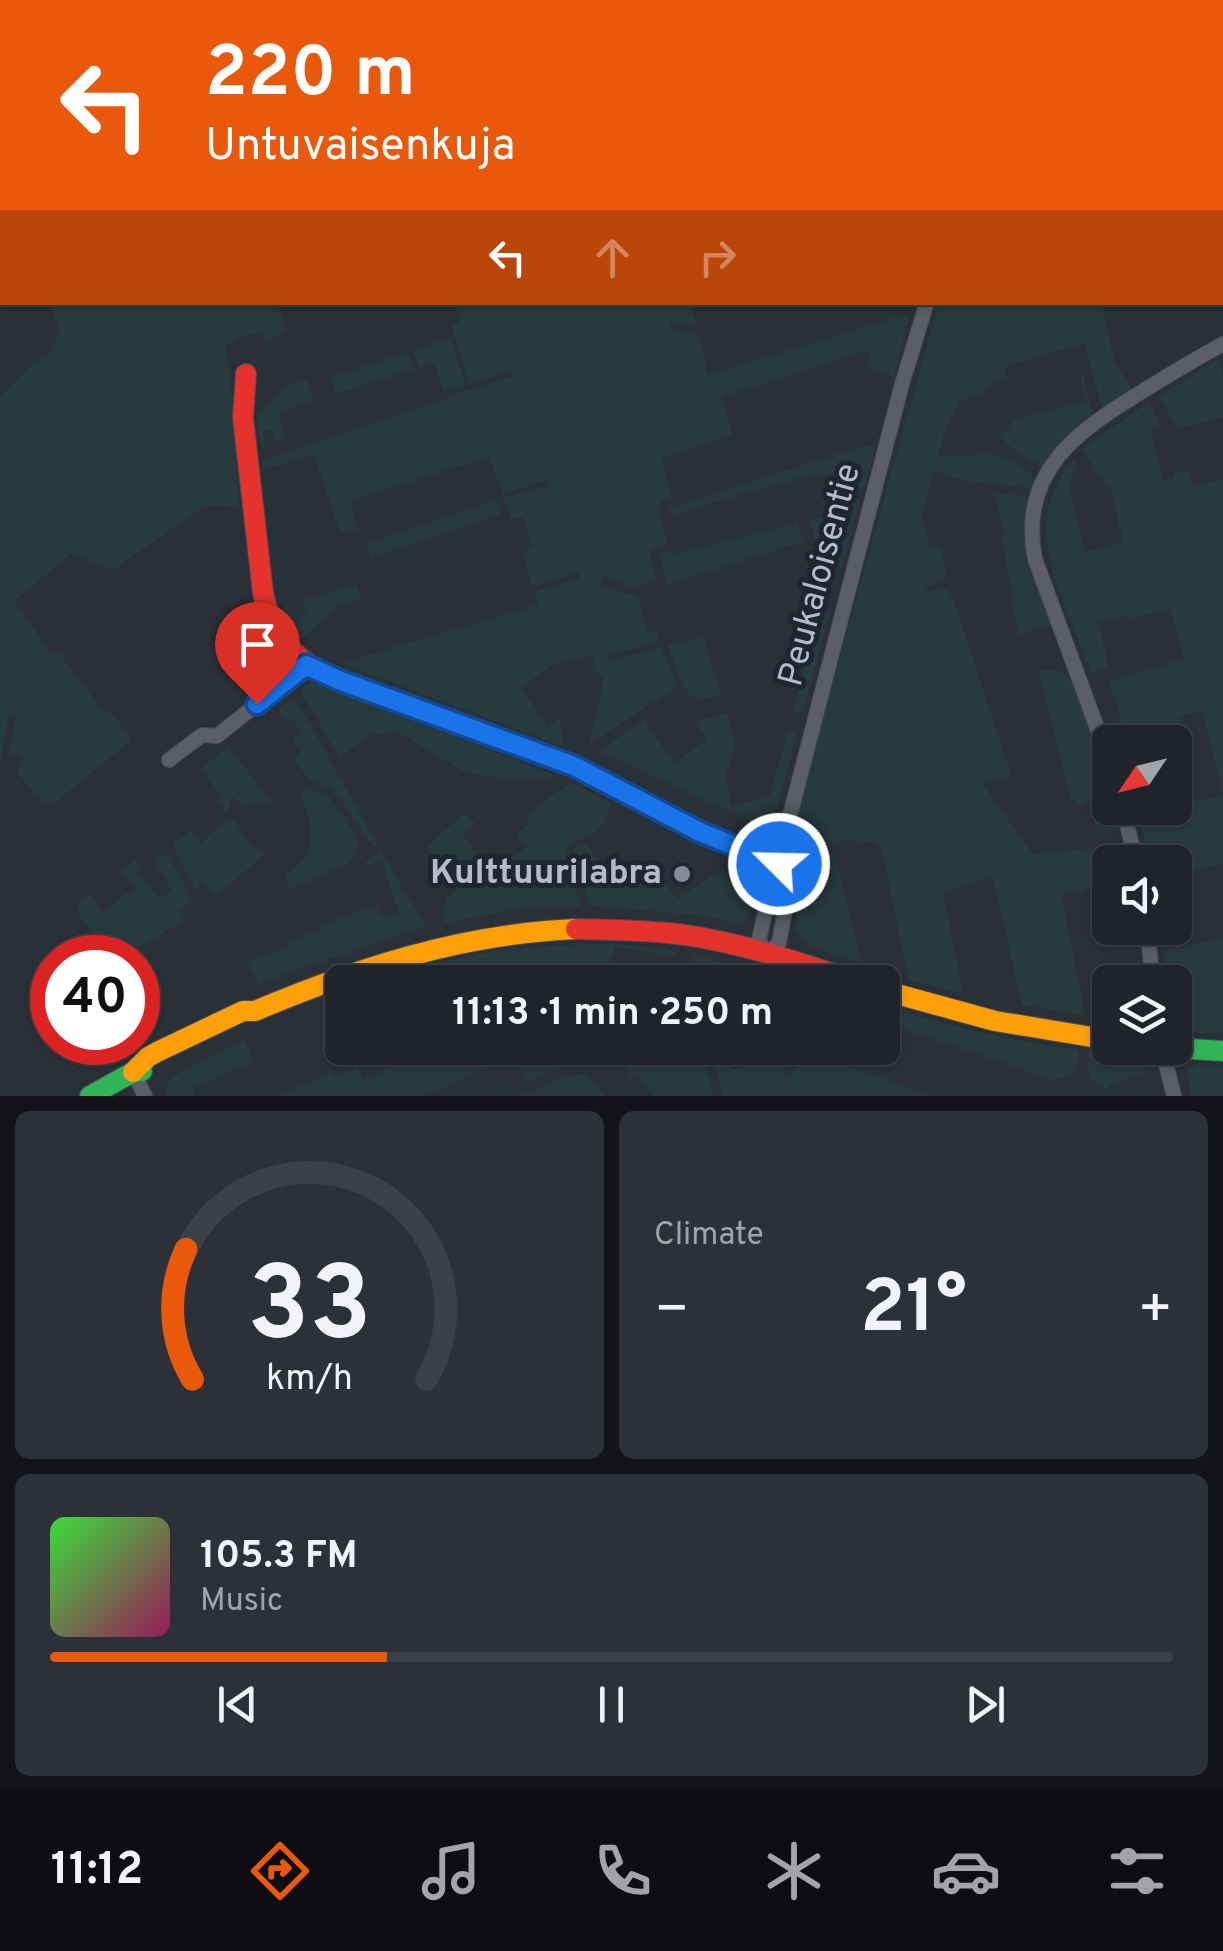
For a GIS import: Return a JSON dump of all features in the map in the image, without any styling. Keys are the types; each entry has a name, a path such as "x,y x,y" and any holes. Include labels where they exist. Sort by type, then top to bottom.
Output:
{"main road":[{"path":"246,374 244,418 263,593 273,627 306,665 574,766 700,832 779,864"},
{"path":"90,1096 133,1072 155,1068 240,1026 255,1011 334,978 456,942 528,932 598,929 681,934 803,965"},
{"path":"900,995 1026,1027 1092,1037"},
{"path":"1192,1049 1223,1052"}],"street":[{"name":"Peukaloisentie","path":"766,954 778,942 787,899 779,864 812,725 926,305"},
{"path":"1096,725 1035,560 1031,538 1035,501 1058,456 1071,441 1130,399 1223,344"},
{"path":"169,760 202,735 218,736 306,665"},
{"path":"1166,1065 1174,1096"},
{"path":"133,1072 145,1096"}],"green space":[{"path":"51,305 279,305 286,331 265,343 261,333 241,336 226,345 235,420 238,507 204,506 113,570 71,554 14,601 51,653 60,654 105,713 110,711 132,740 53,804 50,800 45,804 18,773 21,755 10,753 16,716 9,714 0,765 0,397 33,363 47,357 60,331"},
{"path":"456,305 702,305 691,309 698,327 672,320 669,329 699,336 708,375 909,317 894,377 868,369 869,350 721,397 733,434 662,459 672,497 661,502 660,518 668,543 649,550 657,579 634,588 603,576 600,585 638,597 648,632 656,630 659,641 610,655 608,662 661,647 677,682 676,688 589,744 604,679 592,669 594,654 554,664 521,687 548,726 560,719 564,747 341,663 538,605 535,591 580,578 578,572 533,587 522,553 533,548 523,517 512,519 503,498 549,486 547,480 503,494 489,457 350,501 359,531 340,532 314,455 263,470 262,460 512,377 510,371 469,385 451,325 461,322"},
{"path":"938,305 1101,305 1114,360 1133,390 1103,412 1085,343 1004,367 1007,378 994,382 983,394 960,401 944,433 938,457 1000,456 1037,478 1034,490 968,481 935,468 922,516 929,546 942,549 946,576 943,581 924,587 925,592 943,588 949,591 1011,775 983,784 1033,854 1092,848 1092,888 1061,894 1085,1015 1022,1005 993,877 943,892 963,994 909,980 882,850 875,843 837,839 834,848 861,963 808,945 796,931 800,864 794,821"},
{"path":"451,338 465,385 444,392 434,363 419,367 413,350"},
{"path":"408,352 413,369 336,394 331,377"},
{"path":"1219,359 1223,417 1182,428 1176,426 1159,396"},
{"path":"1080,375 1093,418 1060,443 1043,467 1024,457 998,433 1012,429 1010,421 1086,402"},
{"path":"306,378 313,401 278,413 286,439 276,441 272,429 263,431 266,444 261,448 257,415 281,389"},
{"path":"1149,402 1161,426 1150,430 1163,480 1187,470 1194,487 1223,479 1223,795 1202,711 1181,716 1183,725 1110,725 1122,720 1109,681 1184,659 1170,608 1132,619 1130,614 1098,622 1109,668 1092,673 1064,603 1046,531 1050,502 1073,458 1077,465 1069,484 1085,552 1123,541 1111,491 1082,449"},
{"path":"876,444 864,488 847,488 841,472 803,477 671,515 669,508"},
{"path":"994,493 1032,497 1027,552 1052,624 1019,635 1001,537 1005,536"},
{"path":"861,499 842,568 825,570 809,520 837,513 839,519 850,516 846,500"},
{"path":"495,501 502,514 371,557 366,544"},
{"path":"797,523 804,541 667,585 659,554 671,550 673,554"},
{"path":"356,584 361,598 336,607 302,640 280,610 290,605 296,618 308,613 303,600"},
{"path":"830,613 803,713 793,712 819,615"},
{"path":"703,637 721,694 701,699 686,689 667,645"},
{"path":"1058,670 1074,682 1092,734 1092,815 1089,804 1076,805 1075,798 1071,799 1038,671"},
{"path":"310,683 322,683 560,777 492,777 464,772 398,732 370,735 339,757 301,692"},
{"path":"291,699 298,703 378,845 369,842 340,797 332,789 310,780 293,759 301,752 292,740 302,732 291,718 286,721 278,709"},
{"path":"727,713 736,743 726,774 731,807 770,796 788,730 798,732 771,830 599,751 644,720 674,763 707,740 695,721"},
{"path":"228,747 272,802 242,806 232,796 227,814 217,801 221,797 201,768"},
{"path":"572,783 612,804 597,830 565,849 582,907 530,907 444,923 445,899 461,887 447,865 434,863 428,845 464,814 476,823 463,834 491,873 526,848 516,834 530,823 526,816"},
{"path":"308,790 330,798 355,835 358,847 348,864 290,889 285,876 304,858 311,839 300,793"},
{"path":"1223,795 1223,864 1192,871 1192,845 1146,845 1141,825 1192,825 1192,802"},
{"path":"234,819 248,843 265,854 216,896 202,883 196,891 173,848 175,843 192,830 202,844 225,822"},
{"path":"1095,825 1120,825 1121,830 1097,834"},
{"path":"586,843 620,890 654,867 677,900 716,873 744,884 750,868 758,878 751,911 737,922 590,906 575,856 575,848"},
{"path":"381,851 426,926 259,983 247,962 289,946 288,942 320,930 319,926 376,905 381,918 399,912 381,861 365,867 365,862"},
{"path":"168,855 192,900 179,909 186,920 160,935 93,935 77,911 79,903 90,894 104,914 130,894 136,889 120,871 136,859 139,865 135,869 159,899 172,890 153,858"},
{"path":"1223,938 1223,1033 1192,1032 1192,965 1165,965 1164,950"},
{"path":"614,944 665,948 676,956 615,947 609,963 612,965 443,965 444,961 465,956"},
{"path":"693,955 735,965 695,965"},
{"path":"900,1011 980,1032 1079,1050 1070,1076 1053,1080 900,1028"},
{"path":"244,1040 254,1061 193,1088 196,1096 165,1096 170,1079"},
{"path":"1092,1051 1092,1065 1141,1065 1145,1073 1110,1083 1108,1089 1097,1084 1087,1064"},
{"path":"396,1065 494,1065 425,1096 278,1096 332,1072 334,1077 357,1066 363,1081"},
{"path":"518,1065 568,1065 527,1082"},
{"path":"625,1065 706,1065 714,1096 653,1096 637,1075 632,1078"},
{"path":"715,1065 785,1065 783,1076 791,1080 795,1065 845,1065 933,1096 723,1096"},
{"path":"1198,1065 1223,1065 1223,1096 1191,1096 1188,1070"},
{"path":"581,1074 590,1078 605,1096 521,1096 562,1078"}],"traffic: fast":[{"path":"421,710 574,766 700,832 779,865"},
{"path":"1192,1049 1223,1051"},
{"path":"90,1096 142,1071"}],"traffic: slow":[{"path":"133,1072 157,1052 243,1011 255,1011 372,967 493,938 576,929"},
{"path":"900,995 995,1021 1092,1037"}],"traffic: jam":[{"path":"246,374 243,418 263,593 272,621 286,643 323,673 421,710"},
{"path":"576,929 678,934 724,942 805,965"}],"place":[{"name":"Kulttuurilabra","path":"682,874"}],"route":[{"path":"257,704 306,665 574,766 700,832 779,864"}]}
